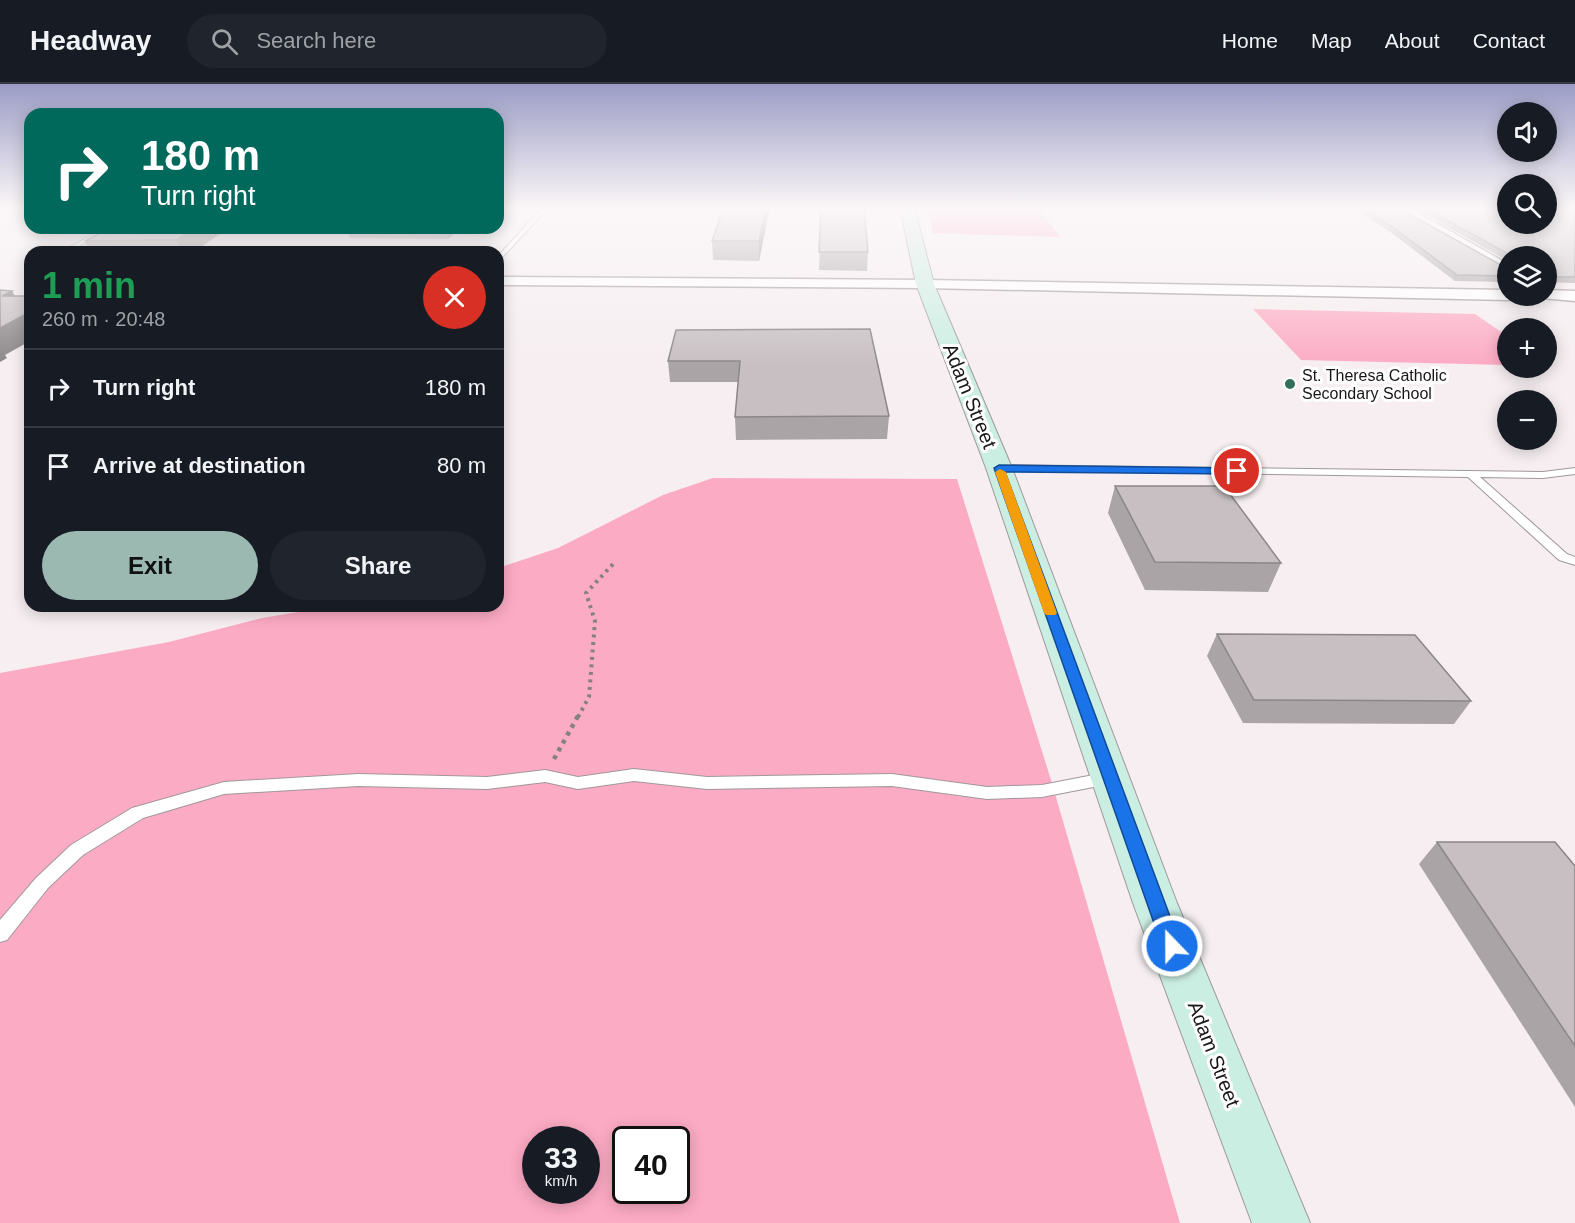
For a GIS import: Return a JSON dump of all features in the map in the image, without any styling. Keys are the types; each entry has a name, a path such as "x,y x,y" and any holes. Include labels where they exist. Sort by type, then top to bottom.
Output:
{"street":[{"name":"Adam Street","path":"919,260 925,284 999,468 1155,903 1281,1223"},
{"path":"504,281 925,284 1497,295"},
{"path":"1557,295 1575,296"}],"lane":[{"path":"999,468 1543,475 1575,471"},
{"path":"1469,473 1563,556 1575,561"},
{"path":"0,934 42,883 77,850 138,813 224,788 358,780 487,783 545,776 578,783 634,776 707,783 892,780 987,794 1042,791 1110,778"}],"path":[{"path":"545,776 590,697 595,621 586,594 613,564"}],"shaded area":[{"path":"1253,309 1475,314 1497,329 1497,365 1301,360"},
{"path":"713,478 957,479 1051,780 1180,1223 0,1223 0,673 169,642 262,618 298,612 504,612 504,566 558,548 663,495"}],"building":[{"path":"1437,260 1492,260 1497,263 1497,276 1457,275"},
{"path":"1557,260 1575,260 1575,277 1557,277"},
{"path":"0,290 12,291 2,296 24,296 24,315 0,328"},
{"path":"870,329 889,416 735,417 740,361 668,361 676,330"},
{"path":"1115,486 1224,486 1281,563 1155,562"},
{"path":"1217,634 1415,635 1471,701 1254,700"},
{"path":"1437,842 1555,842 1575,866 1575,1046"}],"slow traffic":[{"path":"1000,472 1050,613"}],"place":[{"name":"St. Theresa Catholic Secondary School","path":"1290,384"}],"route":[{"path":"1172,946 999,468 1237,471"}]}
